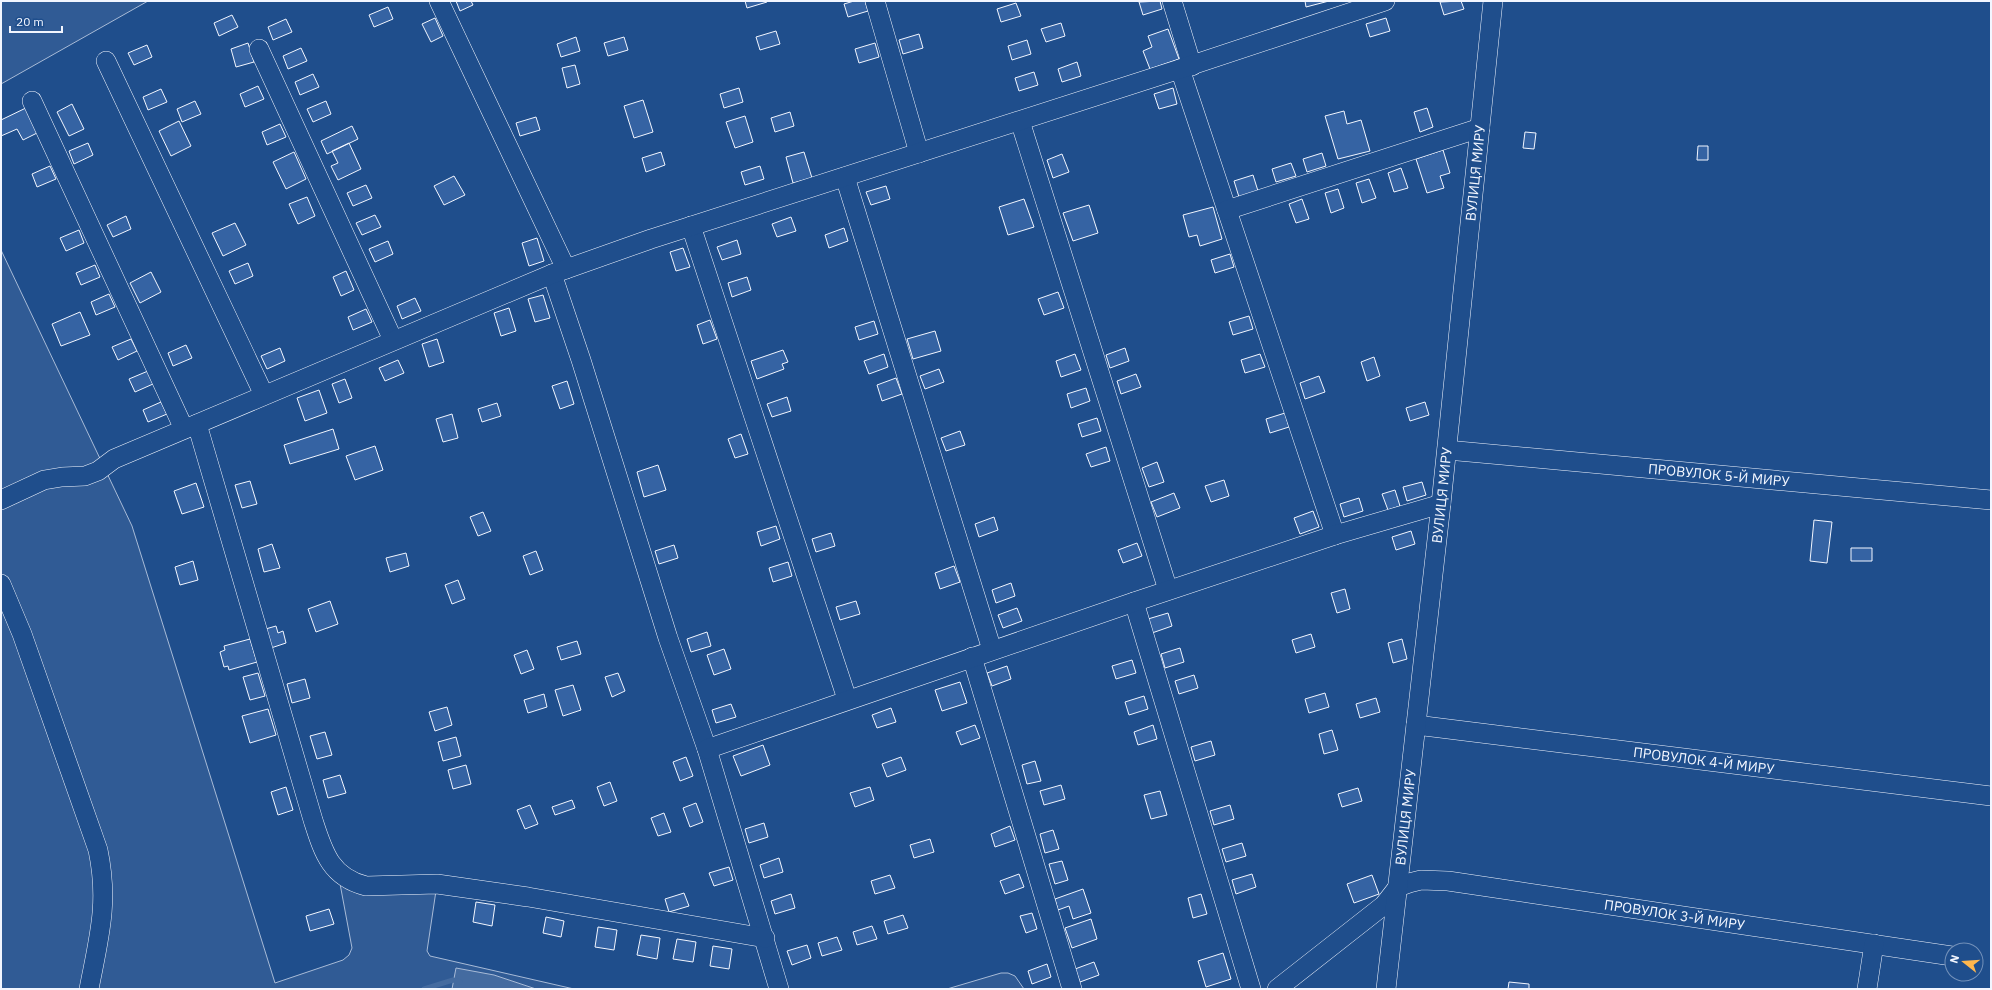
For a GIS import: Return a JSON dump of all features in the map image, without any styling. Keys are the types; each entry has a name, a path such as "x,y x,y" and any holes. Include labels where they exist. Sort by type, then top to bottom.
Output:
{"street":[{"path":"439,1 559,271 582,360 668,638 707,749 765,938 779,989"},
{"path":"874,1 919,153"},
{"path":"1172,1 1186,68 1227,210 1335,535"},
{"path":"1,500 44,480 62,477 85,476 98,471 114,459 559,271 691,226 1186,68 1385,1"},
{"name":"ВУЛИЦЯ МИРУ","path":"1386,989 1442,504 1493,1"},
{"path":"259,49 393,340"},
{"path":"106,61 264,395"},
{"path":"32,100 191,426 315,827 327,858 338,873 355,883 366,886 436,884 528,897 765,938"},
{"path":"1020,121 1168,590"},
{"path":"1227,210 1480,128"},
{"path":"845,177 992,650"},
{"path":"691,226 847,699"},
{"name":"ПРОВУЛОК 5-Й МИРУ","path":"1447,450 1991,500"},
{"path":"707,749 847,699 1168,590 1335,535 1442,504"},
{"path":"1,584 22,634 99,855 104,885 103,917 89,989"},
{"path":"1134,602 1251,989"},
{"path":"972,657 1072,989"},
{"name":"ПРОВУЛОК 4-Й МИРУ","path":"1416,725 1991,796"},
{"name":"ПРОВУЛОК 3-Й МИРУ","path":"1398,888 1421,880 1448,881 1944,955"},
{"path":"1286,985 1384,905 1398,888"},
{"path":"1867,989 1874,944"}],"shaded area":[{"path":"1,1 148,1 1,84"},
{"path":"1,250 132,526 275,983 343,960 349,955 352,948 338,873 346,878 437,884 427,951 430,956 574,989 1,989"},
{"path":"456,968 494,975 536,989 452,989"},
{"path":"1001,973 1008,973 1015,976 1024,989 947,989"}],"building":[{"path":"456,1 471,1 473,5 460,11"},
{"path":"745,1 766,1 767,2 747,8"},
{"path":"854,1 865,1 868,11 848,17 844,4"},
{"path":"1160,1 1162,9 1143,15 1139,2"},
{"path":"1305,1 1329,1 1306,7"},
{"path":"1461,1 1464,9 1444,15 1440,2"},
{"path":"1016,3 1021,16 1001,22 997,9"},
{"path":"388,7 393,19 374,27 369,15"},
{"path":"232,15 238,27 219,36 214,23"},
{"path":"435,18 443,36 431,42 422,24"},
{"path":"1386,18 1390,31 1370,37 1366,24"},
{"path":"286,19 292,32 273,40 268,27"},
{"path":"1061,23 1065,36 1046,42 1041,29"},
{"path":"1168,29 1179,59 1150,69 1143,51 1152,47 1148,36"},
{"path":"776,31 780,44 760,50 756,37"},
{"path":"919,34 923,48 903,54 899,40"},
{"path":"576,37 580,51 561,57 557,44"},
{"path":"624,37 628,50 608,56 604,43"},
{"path":"1027,40 1031,54 1012,60 1008,46"},
{"path":"248,43 254,62 236,67 231,49"},
{"path":"875,43 879,57 859,63 855,49"},
{"path":"147,45 152,57 134,65 128,53"},
{"path":"301,48 307,61 288,69 283,56"},
{"path":"1077,62 1081,76 1062,82 1058,69"},
{"path":"575,65 580,84 567,88 562,68"},
{"path":"1034,72 1038,85 1019,91 1015,78"},
{"path":"313,74 319,87 300,95 295,82"},
{"path":"258,86 264,99 245,107 240,94"},
{"path":"739,88 743,102 724,108 720,94"},
{"path":"1173,88 1177,104 1159,109 1154,94"},
{"path":"161,89 167,102 148,110 143,97"},
{"path":"643,100 653,132 634,138 624,106"},
{"path":"195,101 201,114 182,122 177,109"},
{"path":"326,101 331,114 313,122 307,109"},
{"path":"72,104 84,129 69,136 57,112"},
{"path":"30,106 41,131 23,140 17,129 1,136 1,120"},
{"path":"1427,108 1433,127 1420,132 1414,112"},
{"path":"1344,111 1347,124 1361,120 1370,151 1338,159 1325,116"},
{"path":"790,112 794,126 775,132 771,118"},
{"path":"745,116 753,142 735,148 726,122"},
{"path":"536,117 540,130 520,136 516,123"},
{"path":"179,121 191,146 171,156 159,131"},
{"path":"280,124 286,137 267,145 262,132"},
{"path":"352,126 358,139 327,154 321,141"},
{"path":"1525,132 1536,133 1534,149 1523,148"},
{"path":"88,143 93,155 74,164 69,151"},
{"path":"349,143 361,169 338,180 331,166 338,163 332,151"},
{"path":"1698,146 1708,146 1708,160 1697,160"},
{"path":"1443,150 1450,173 1440,176 1444,188 1427,193 1416,159"},
{"path":"294,152 306,179 286,189 273,162"},
{"path":"661,152 665,165 646,172 642,158"},
{"path":"804,152 812,178 793,183 786,157"},
{"path":"1322,153 1326,166 1307,172 1303,159"},
{"path":"1062,154 1069,172 1053,178 1047,160"},
{"path":"1291,163 1296,176 1276,182 1272,169"},
{"path":"50,166 56,179 37,187 32,174"},
{"path":"760,166 764,179 745,185 741,172"},
{"path":"1401,168 1408,188 1394,192 1388,173"},
{"path":"1253,175 1258,191 1239,197 1234,181"},
{"path":"454,176 465,195 444,205 434,186"},
{"path":"1369,179 1376,198 1362,203 1356,183"},
{"path":"366,185 372,198 353,206 347,193"},
{"path":"886,186 890,199 871,205 866,192"},
{"path":"1338,189 1344,208 1331,213 1325,193"},
{"path":"307,197 315,216 298,224 289,204"},
{"path":"1024,199 1034,227 1008,235 999,207"},
{"path":"1302,199 1309,219 1296,223 1289,204"},
{"path":"1089,205 1098,233 1073,241 1063,213"},
{"path":"1213,207 1222,239 1200,246 1197,235 1189,237 1183,215"},
{"path":"375,215 381,227 362,235 356,223"},
{"path":"126,216 131,229 113,237 107,225"},
{"path":"791,217 796,231 777,237 772,224"},
{"path":"235,223 246,245 223,256 212,233"},
{"path":"844,228 848,241 829,248 825,235"},
{"path":"79,230 84,243 66,251 60,238"},
{"path":"537,238 544,261 529,266 522,243"},
{"path":"737,240 741,254 722,260 717,247"},
{"path":"388,241 393,254 375,262 369,249"},
{"path":"683,248 690,267 676,271 670,252"},
{"path":"1230,254 1234,267 1215,273 1211,260"},
{"path":"248,263 253,276 235,284 229,271"},
{"path":"95,265 100,277 81,285 76,273"},
{"path":"346,271 354,290 341,296 333,277"},
{"path":"151,272 161,292 140,303 130,283"},
{"path":"747,277 751,290 732,297 728,283"},
{"path":"1058,292 1064,308 1044,315 1038,299"},
{"path":"109,294 115,307 96,315 91,302"},
{"path":"543,295 550,318 535,322 528,299"},
{"path":"415,298 421,311 402,319 397,306"},
{"path":"509,308 516,331 501,336 494,313"},
{"path":"366,309 372,322 353,330 348,317"},
{"path":"80,312 90,335 61,346 52,324"},
{"path":"1249,316 1253,329 1233,335 1229,322"},
{"path":"710,320 717,339 703,344 697,325"},
{"path":"874,321 878,334 859,340 855,327"},
{"path":"935,331 941,351 913,359 907,339"},
{"path":"131,339 137,351 118,360 112,347"},
{"path":"437,339 444,362 429,367 422,344"},
{"path":"186,345 192,358 173,366 168,353"},
{"path":"280,348 285,361 267,369 261,356"},
{"path":"1125,348 1129,361 1110,368 1106,355"},
{"path":"783,350 788,362 782,364 784,369 757,379 751,361"},
{"path":"884,354 888,367 869,374 864,361"},
{"path":"1075,354 1081,370 1061,377 1056,361"},
{"path":"1260,354 1265,367 1245,373 1241,360"},
{"path":"1374,357 1380,376 1367,381 1361,362"},
{"path":"398,360 404,373 385,381 379,368"},
{"path":"939,369 944,382 925,389 920,376"},
{"path":"148,371 153,384 135,392 129,379"},
{"path":"1136,374 1141,387 1121,394 1117,381"},
{"path":"1319,376 1325,392 1305,399 1300,383"},
{"path":"896,378 902,394 882,401 877,385"},
{"path":"345,379 352,398 339,403 332,384"},
{"path":"567,381 574,404 560,409 552,386"},
{"path":"1086,388 1090,401 1071,408 1067,394"},
{"path":"319,390 327,413 305,421 297,398"},
{"path":"787,397 791,411 772,417 767,404"},
{"path":"161,402 167,414 148,422 143,410"},
{"path":"1425,402 1429,415 1410,421 1406,408"},
{"path":"497,403 501,416 482,422 478,409"},
{"path":"1285,413 1289,427 1270,433 1266,419"},
{"path":"452,414 458,438 443,442 436,419"},
{"path":"1097,418 1101,431 1082,437 1078,424"},
{"path":"333,429 339,449 290,464 284,445"},
{"path":"960,431 965,445 946,451 941,438"},
{"path":"741,434 748,454 735,458 728,439"},
{"path":"375,446 383,470 355,480 346,456"},
{"path":"1106,447 1110,461 1091,467 1086,454"},
{"path":"1157,462 1164,482 1149,487 1142,468"},
{"path":"658,465 666,490 644,497 637,472"},
{"path":"1224,480 1229,496 1211,502 1205,486"},
{"path":"250,481 257,504 242,508 235,485"},
{"path":"1422,482 1426,495 1407,501 1403,487"},
{"path":"196,483 204,507 182,514 174,491"},
{"path":"1395,490 1400,506 1388,510 1382,494"},
{"path":"1174,493 1180,508 1157,517 1151,502"},
{"path":"1359,498 1363,511 1344,517 1340,504"},
{"path":"1313,511 1319,527 1300,534 1294,518"},
{"path":"483,512 491,531 478,536 470,517"},
{"path":"994,517 998,530 979,537 975,524"},
{"path":"1814,520 1832,522 1827,563 1810,561"},
{"path":"776,526 780,539 761,546 757,532"},
{"path":"1411,531 1415,544 1396,550 1392,537"},
{"path":"831,533 835,546 816,552 812,539"},
{"path":"1137,543 1142,556 1123,563 1118,550"},
{"path":"272,544 280,568 264,572 258,549"},
{"path":"674,545 678,558 659,564 655,551"},
{"path":"1851,548 1872,548 1872,561 1851,561"},
{"path":"536,551 543,570 530,575 523,556"},
{"path":"406,553 409,566 390,572 386,558"},
{"path":"193,561 198,580 180,585 175,567"},
{"path":"788,562 792,576 773,582 769,568"},
{"path":"954,566 960,582 940,589 935,573"},
{"path":"458,580 465,599 452,604 445,585"},
{"path":"1011,583 1015,596 996,603 992,590"},
{"path":"1345,589 1350,609 1337,613 1331,593"},
{"path":"330,601 338,624 316,632 308,609"},
{"path":"856,601 860,614 840,620 836,607"},
{"path":"1017,608 1022,621 1003,628 998,615"},
{"path":"1168,613 1172,626 1152,633 1148,619"},
{"path":"276,626 278,633 283,631 286,643 268,649 262,630"},
{"path":"707,632 711,646 691,652 687,639"},
{"path":"1311,634 1315,647 1296,653 1292,640"},
{"path":"250,639 257,662 229,670 228,666 224,667 220,652 225,650 224,646"},
{"path":"1402,639 1407,659 1393,663 1388,643"},
{"path":"577,641 581,654 561,660 557,647"},
{"path":"1180,648 1184,662 1165,668 1161,654"},
{"path":"724,649 731,669 714,675 707,655"},
{"path":"527,650 534,669 521,674 514,655"},
{"path":"1132,660 1136,673 1116,679 1112,666"},
{"path":"1007,666 1011,679 992,686 987,673"},
{"path":"258,673 265,696 250,700 243,677"},
{"path":"618,673 625,691 612,697 605,677"},
{"path":"1194,675 1198,688 1179,694 1175,681"},
{"path":"305,679 310,698 292,703 287,684"},
{"path":"960,682 967,703 942,711 935,690"},
{"path":"573,685 581,710 563,716 555,690"},
{"path":"1325,693 1329,707 1309,713 1305,699"},
{"path":"544,694 547,707 528,713 524,700"},
{"path":"1144,696 1148,709 1129,715 1125,702"},
{"path":"1376,698 1380,712 1360,718 1356,704"},
{"path":"731,704 736,717 716,723 712,710"},
{"path":"447,707 452,725 435,731 429,712"},
{"path":"891,708 896,722 877,728 872,715"},
{"path":"268,709 276,735 250,743 242,716"},
{"path":"975,725 980,738 961,745 956,732"},
{"path":"1153,725 1157,739 1138,745 1134,732"},
{"path":"1332,730 1338,750 1324,754 1319,734"},
{"path":"325,732 332,755 317,759 310,736"},
{"path":"456,737 461,756 443,761 438,742"},
{"path":"1211,741 1215,755 1195,761 1191,747"},
{"path":"763,745 770,765 741,776 733,756"},
{"path":"686,757 693,776 680,781 673,762"},
{"path":"901,757 906,770 887,777 882,764"},
{"path":"1035,761 1041,781 1027,784 1022,765"},
{"path":"466,765 471,784 453,789 448,770"},
{"path":"340,775 346,793 328,798 323,780"},
{"path":"610,782 617,801 604,806 597,787"},
{"path":"1061,785 1065,799 1044,805 1040,791"},
{"path":"286,787 293,810 278,815 271,792"},
{"path":"870,787 874,800 855,807 850,793"},
{"path":"1358,788 1362,801 1342,807 1338,794"},
{"path":"1160,791 1167,815 1151,819 1144,795"},
{"path":"572,800 575,808 555,815 552,807"},
{"path":"696,803 703,822 690,827 683,808"},
{"path":"530,805 538,824 525,829 517,810"},
{"path":"1230,805 1234,819 1214,825 1210,811"},
{"path":"664,813 671,832 658,836 651,818"},
{"path":"764,823 768,837 749,843 745,829"},
{"path":"1010,826 1015,840 995,847 991,834"},
{"path":"1053,830 1059,849 1045,853 1040,834"},
{"path":"930,839 934,852 914,858 910,845"},
{"path":"1242,843 1246,856 1226,862 1222,849"},
{"path":"779,858 783,872 764,878 760,865"},
{"path":"1062,861 1068,880 1055,884 1049,864"},
{"path":"729,867 733,880 714,886 709,873"},
{"path":"1019,874 1024,887 1005,894 1000,881"},
{"path":"1252,874 1256,887 1236,894 1232,880"},
{"path":"890,875 895,888 875,894 871,881"},
{"path":"1372,875 1379,894 1354,903 1347,884"},
{"path":"1083,889 1091,913 1073,919 1069,906 1058,910 1055,899"},
{"path":"684,893 689,906 669,912 665,899"},
{"path":"791,894 795,908 775,914 771,901"},
{"path":"1201,894 1207,914 1193,918 1188,898"},
{"path":"476,902 495,905 492,926 473,922"},
{"path":"329,909 334,924 310,931 306,916"},
{"path":"1032,913 1037,929 1026,933 1020,916"},
{"path":"903,915 908,928 888,934 884,921"},
{"path":"546,917 564,921 561,937 543,933"},
{"path":"1091,919 1097,939 1072,948 1065,928"},
{"path":"872,926 877,939 857,945 853,932"},
{"path":"598,927 617,930 614,950 595,947"},
{"path":"641,935 660,938 657,959 637,955"},
{"path":"837,937 842,950 822,956 818,943"},
{"path":"677,939 696,942 693,962 673,959"},
{"path":"807,945 811,958 792,965 787,951"},
{"path":"713,946 732,949 729,969 710,966"},
{"path":"1223,953 1231,979 1206,987 1198,961"},
{"path":"1094,962 1099,975 1080,982 1075,969"},
{"path":"1047,964 1051,977 1032,984 1028,971"},
{"path":"1509,982 1529,984 1529,989 1508,989"}],"waterway":[{"path":"424,989 453,980 460,982"}]}
